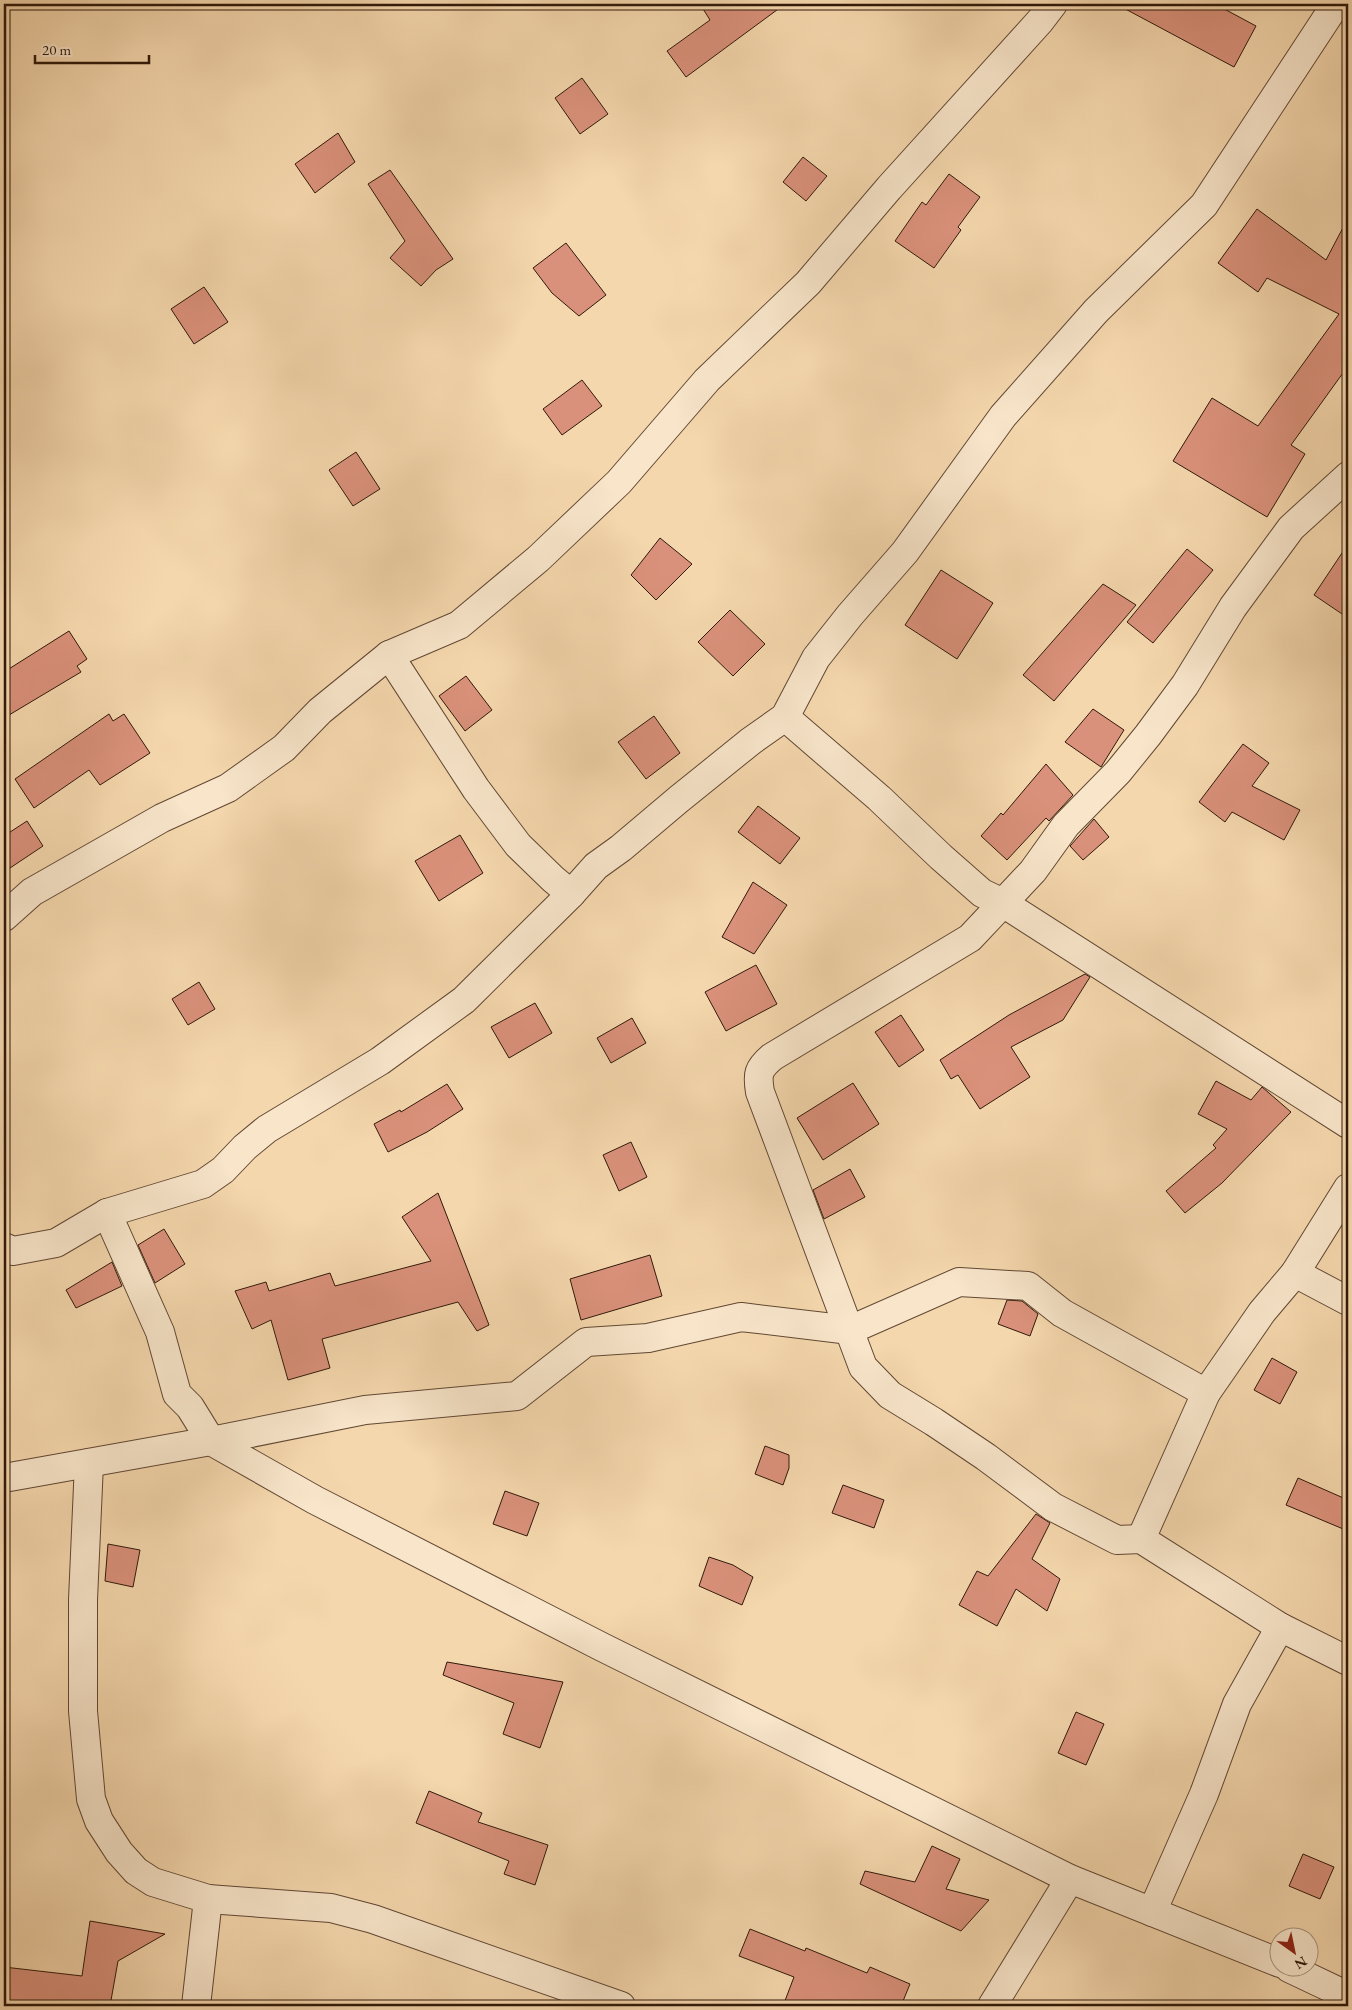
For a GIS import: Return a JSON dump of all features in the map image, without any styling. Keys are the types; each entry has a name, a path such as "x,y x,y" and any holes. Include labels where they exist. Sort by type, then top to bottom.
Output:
{"street":[{"path":"4,1248 13,1251 56,1243 108,1213 203,1184 223,1170 245,1147 267,1129 380,1061 464,1000 571,894 596,866 621,848 679,798 785,717 816,658 850,615 905,552 1003,416 1096,311 1204,205 1336,4"},
{"path":"4,917 32,892 86,860 162,818 228,788 284,748 320,711 389,655 459,625 538,559 619,482 707,380 808,283 1040,10"},
{"path":"1348,476 1291,528 1233,607 1185,685 1148,735 1118,772 1066,825 1033,871 970,938 772,1057 762,1066 757,1077 760,1092 863,1367 890,1395 971,1447 1053,1507 1117,1540 1141,1539 1280,1628 1348,1661"},
{"path":"389,655 476,789 518,845 571,894"},
{"path":"785,717 880,798 982,894 1003,903 1348,1124"},
{"path":"1141,1539 1206,1393 1262,1312 1295,1273 1348,1188"},
{"path":"108,1213 160,1332 177,1394 190,1407 211,1441 315,1500 602,1647 1070,1879 1270,1959"},
{"path":"1295,1273 1348,1301"},
{"path":"4,1478 211,1441 365,1410 517,1396 586,1342 648,1338 741,1317 850,1330 959,1282 1028,1286 1062,1312 1206,1393"},
{"path":"89,1463 83,1600 83,1711 91,1799 99,1821 119,1852 136,1870 153,1882 208,1899 331,1908 365,1917 621,2006"},
{"path":"1152,1912 1204,1794 1237,1704 1280,1628"},
{"path":"992,2006 1070,1879"},
{"path":"196,2006 208,1899"},
{"path":"1309,1978 1348,1996"}],"building":[{"path":"700,4 785,4 686,77 667,51 710,20"},
{"path":"1116,4 1215,4 1256,26 1234,67"},
{"path":"582,78 608,114 580,134 555,98"},
{"path":"338,133 355,162 315,193 295,164"},
{"path":"803,157 827,176 806,201 783,182"},
{"path":"390,170 453,259 436,270 421,286 390,258 405,241 368,184"},
{"path":"949,174 980,197 958,227 961,230 934,268 895,241 922,202 926,205"},
{"path":"1257,209 1326,260 1348,218 1348,366 1291,445 1305,454 1267,517 1173,461 1212,398 1258,426 1339,314 1267,278 1258,292 1218,263"},
{"path":"566,243 606,295 579,316 552,293 533,268"},
{"path":"204,287 228,322 194,344 171,309"},
{"path":"582,380 602,406 562,435 543,409"},
{"path":"356,452 380,489 353,506 329,470"},
{"path":"660,538 692,564 656,600 631,575"},
{"path":"1348,544 1348,618 1314,595"},
{"path":"1187,549 1213,570 1153,643 1127,622"},
{"path":"941,570 993,603 957,659 905,625"},
{"path":"1103,584 1136,605 1054,701 1023,675"},
{"path":"730,610 765,644 733,676 698,642"},
{"path":"69,631 87,659 77,666 81,672 4,718 4,672"},
{"path":"466,676 492,710 465,731 439,696"},
{"path":"1093,709 1124,730 1101,767 1065,742"},
{"path":"109,714 113,721 124,714 150,753 100,785 89,770 34,808 15,779"},
{"path":"654,716 680,753 646,779 618,742"},
{"path":"1243,744 1269,763 1252,786 1300,810 1284,840 1232,812 1225,822 1199,802"},
{"path":"1046,764 1073,795 1049,821 1046,818 1007,860 981,836 1001,813 1003,815"},
{"path":"758,806 800,838 780,864 738,832"},
{"path":"1094,819 1109,837 1083,860 1070,846"},
{"path":"27,821 43,846 4,872 4,836"},
{"path":"460,835 483,873 439,901 415,861"},
{"path":"753,882 787,905 754,954 722,937"},
{"path":"756,965 777,1004 726,1031 705,992"},
{"path":"1085,974 1090,977 1063,1020 1011,1047 1030,1077 980,1109 958,1075 951,1079 940,1060 1009,1015"},
{"path":"199,982 215,1009 188,1025 172,999"},
{"path":"535,1003 552,1033 509,1058 491,1027"},
{"path":"901,1015 924,1050 899,1067 875,1032"},
{"path":"632,1018 646,1043 611,1063 597,1038"},
{"path":"1216,1081 1251,1100 1262,1087 1291,1112 1222,1183 1185,1213 1166,1191 1216,1148 1213,1145 1227,1129 1198,1114"},
{"path":"853,1083 879,1124 823,1160 797,1118"},
{"path":"447,1084 463,1109 427,1132 388,1152 374,1124 400,1110 401,1112"},
{"path":"631,1142 647,1177 619,1191 603,1155"},
{"path":"850,1169 865,1197 824,1219 813,1190"},
{"path":"438,1193 489,1325 477,1331 458,1302 322,1339 330,1368 288,1380 271,1320 252,1329 235,1291 266,1282 269,1291 330,1273 335,1286 431,1261 402,1217"},
{"path":"164,1229 185,1264 155,1283 138,1245"},
{"path":"650,1255 662,1296 581,1320 570,1279"},
{"path":"112,1262 122,1286 76,1308 66,1290"},
{"path":"1007,1300 1022,1301 1038,1314 1030,1336 998,1324"},
{"path":"1272,1358 1297,1372 1280,1404 1254,1390"},
{"path":"765,1446 789,1455 789,1468 783,1485 755,1474"},
{"path":"1298,1478 1348,1500 1348,1531 1286,1505"},
{"path":"843,1485 884,1500 874,1528 832,1513"},
{"path":"505,1491 539,1503 527,1536 493,1524"},
{"path":"1036,1514 1050,1523 1032,1559 1060,1579 1047,1611 1016,1589 997,1626 959,1605 977,1571 988,1576"},
{"path":"108,1544 140,1550 133,1587 105,1581"},
{"path":"709,1557 733,1565 753,1577 742,1605 699,1586"},
{"path":"447,1662 563,1682 540,1748 503,1734 514,1703 443,1675"},
{"path":"1076,1712 1104,1724 1086,1765 1058,1753"},
{"path":"429,1791 482,1813 478,1822 548,1845 535,1885 504,1874 509,1861 416,1823"},
{"path":"932,1846 960,1859 946,1889 989,1900 961,1931 860,1884 865,1871 915,1882"},
{"path":"1303,1854 1334,1867 1320,1899 1289,1886"},
{"path":"90,1921 165,1934 118,1961 110,2006 4,2006 4,1967 82,1976"},
{"path":"750,1929 805,1951 806,1948 867,1973 870,1967 910,1984 901,2006 783,2006 794,1977 739,1956"}]}
